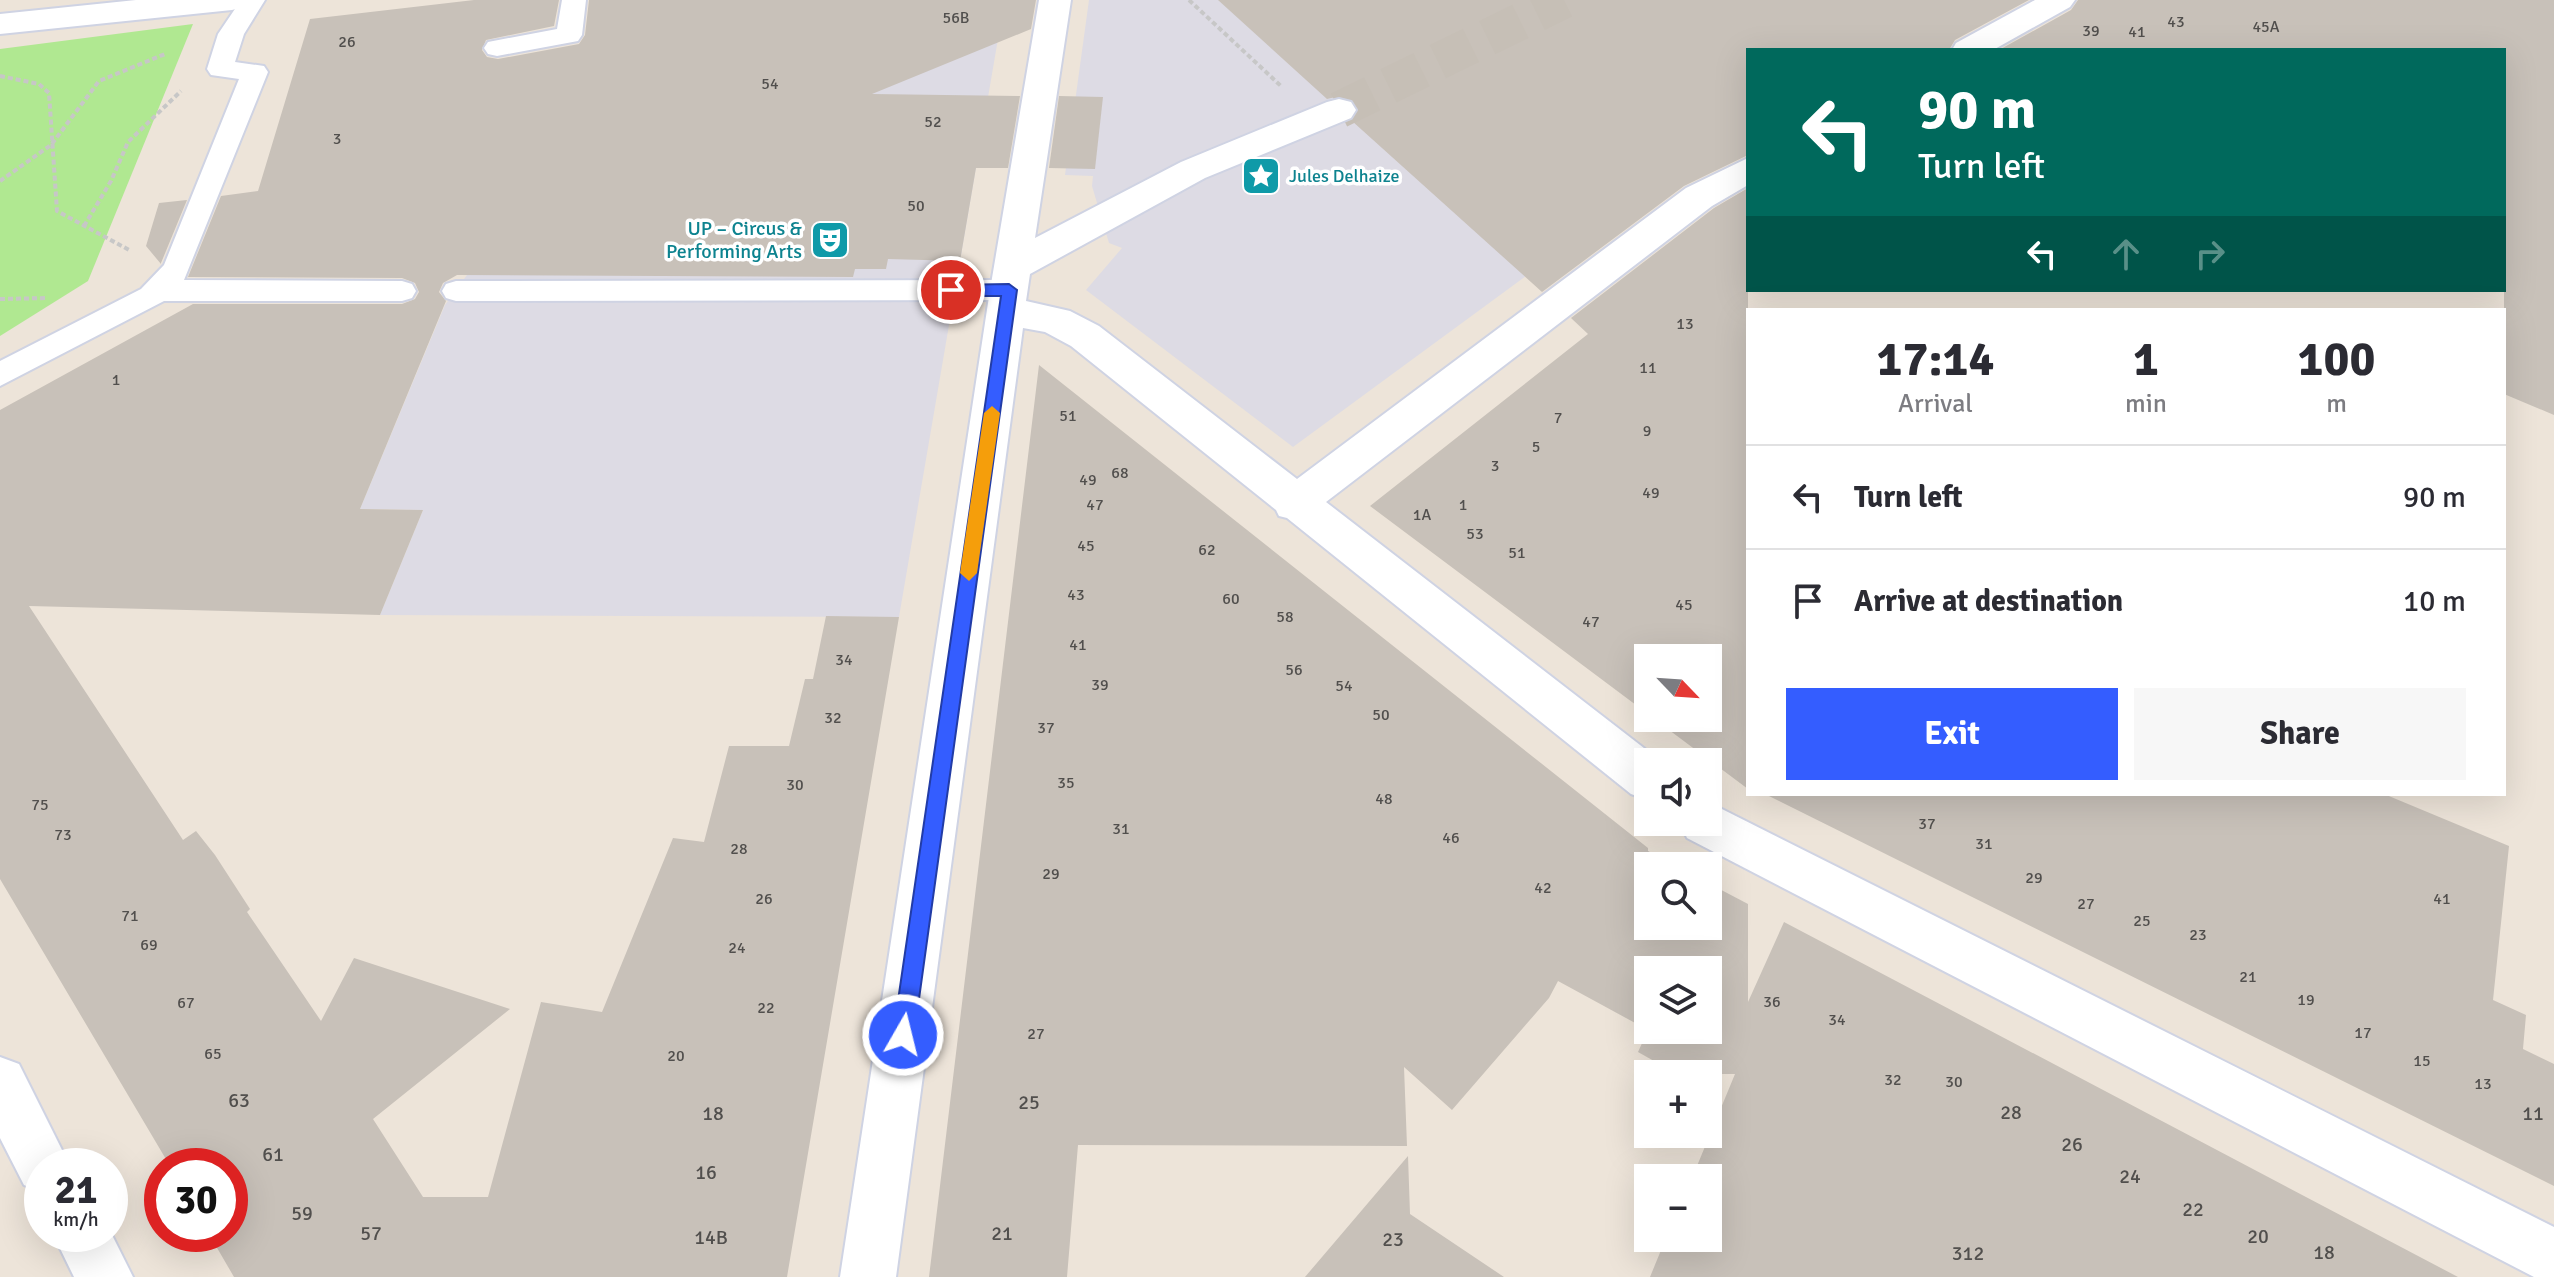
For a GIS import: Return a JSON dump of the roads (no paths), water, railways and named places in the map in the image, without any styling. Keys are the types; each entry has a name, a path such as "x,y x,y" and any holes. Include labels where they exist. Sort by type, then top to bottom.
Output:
{"street":[{"path":"0,24 232,0"},
{"path":"868,1277 1010,290 1055,0"},
{"path":"1972,48 2059,0"},
{"path":"1010,290 1193,170 1339,110"},
{"path":"1294,504 1699,197 1746,171"},
{"path":"1010,290 1043,315 1065,323 1634,768"},
{"path":"1722,831 2554,1257"},
{"path":"0,1083 34,1148"},
{"path":"91,1252 105,1277"}],"lane":[{"path":"166,280 255,72 220,69 231,34 253,0"},
{"path":"497,48 569,35 574,0"},
{"path":"0,375 166,280 402,291"},
{"path":"456,291 1010,290"}],"tunnel":[{"path":"1339,110 1564,0"}],"place":[{"name":"Jules Delhaize","path":"1261,176"},
{"name":"UP – Circus & Performing Arts","path":"830,240"}]}
